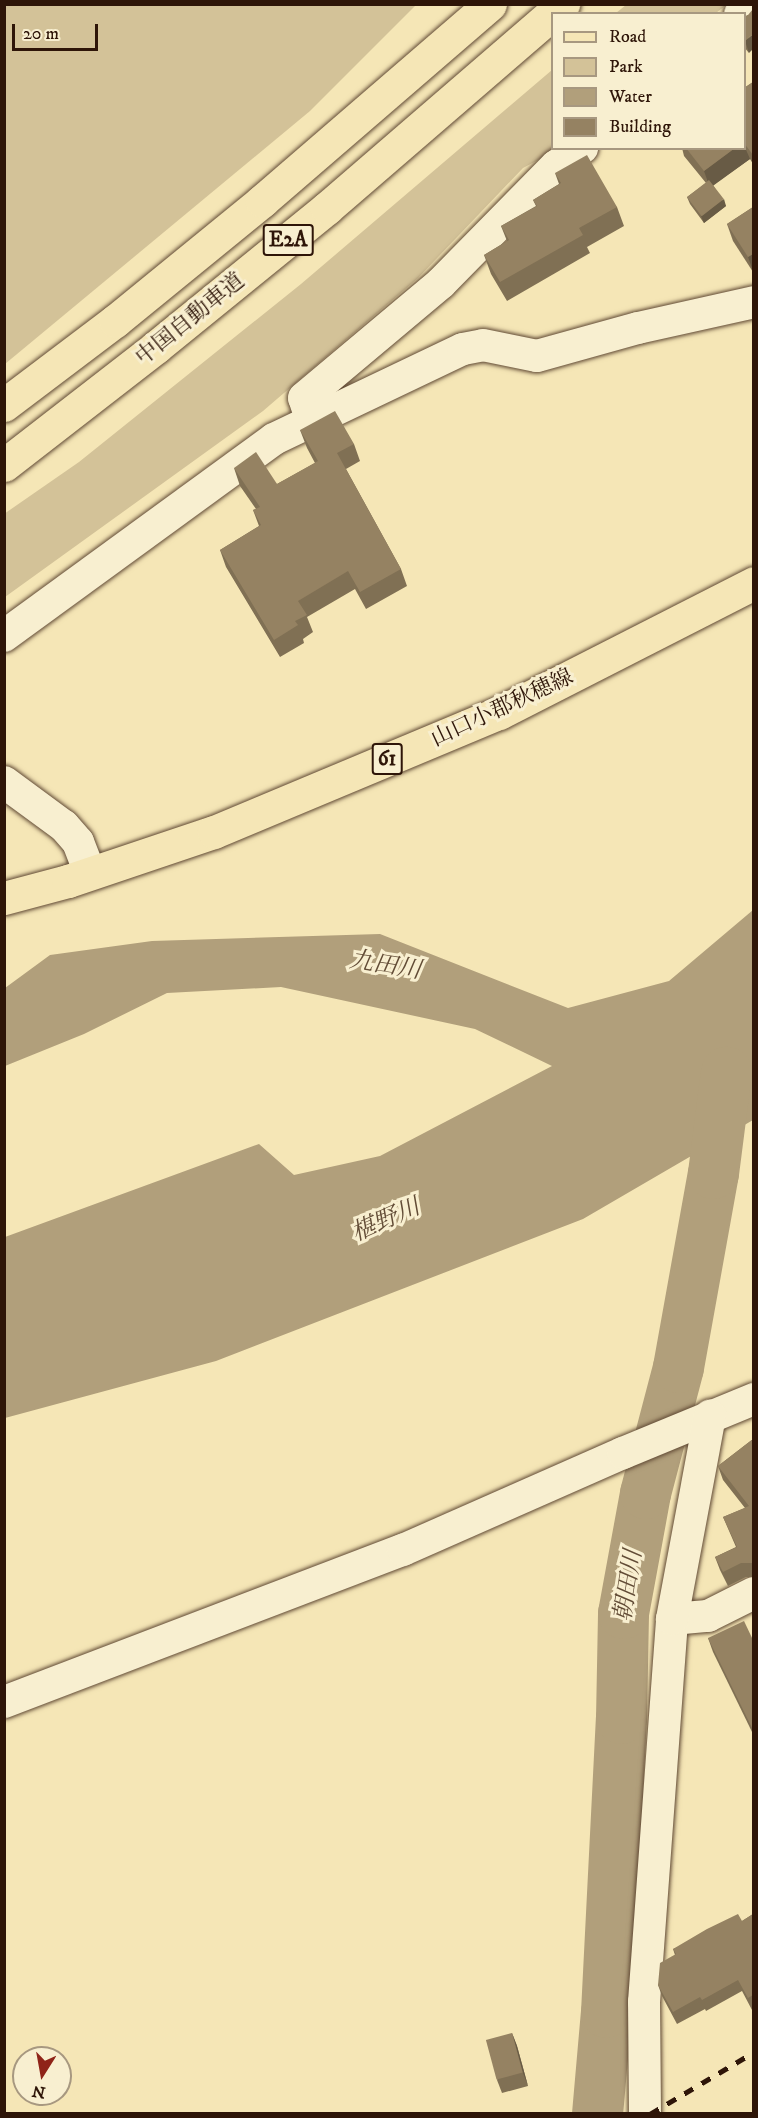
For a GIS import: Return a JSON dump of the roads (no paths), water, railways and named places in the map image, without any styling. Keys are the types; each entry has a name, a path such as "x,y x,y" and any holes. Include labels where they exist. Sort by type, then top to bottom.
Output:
{"main road":[{"name":"中国自動車道","path":"4,405 115,321 262,201 490,4"},
{"name":"中国自動車道","path":"4,465 156,347 327,208 551,14"},
{"name":"山口小郡秋穂線","path":"4,898 90,873 214,832 499,713 753,583"}],"street":[{"path":"312,422 304,399 441,283 556,166 579,150"},
{"path":"4,636 274,440 463,349 483,345 537,356 646,326 753,302"},
{"path":"4,783 64,826 78,842 90,873"},
{"path":"4,1702 403,1550 623,1453 753,1399"},
{"path":"645,2114 645,2002 672,1619 700,1420"},
{"path":"672,1619 708,1616 753,1593"}],"water":[{"path":"753,910 753,1120 583,1219 216,1361 5,1418 5,1237 259,1144 294,1175 380,1156 552,1066 475,1029 281,987 167,993 84,1034 5,1066 5,988 50,955 152,941 380,934 568,1008 669,981"}],"waterway":[{"name":"朝田川","path":"597,2114 606,2012 621,1718 623,1613 645,1493 678,1367 713,1173 726,1072"}],"railway":[{"path":"650,2114 754,2052"}],"water label":[{"name":"九田川","path":"385,966"},
{"name":"椹野川","path":"386,1221"}]}
